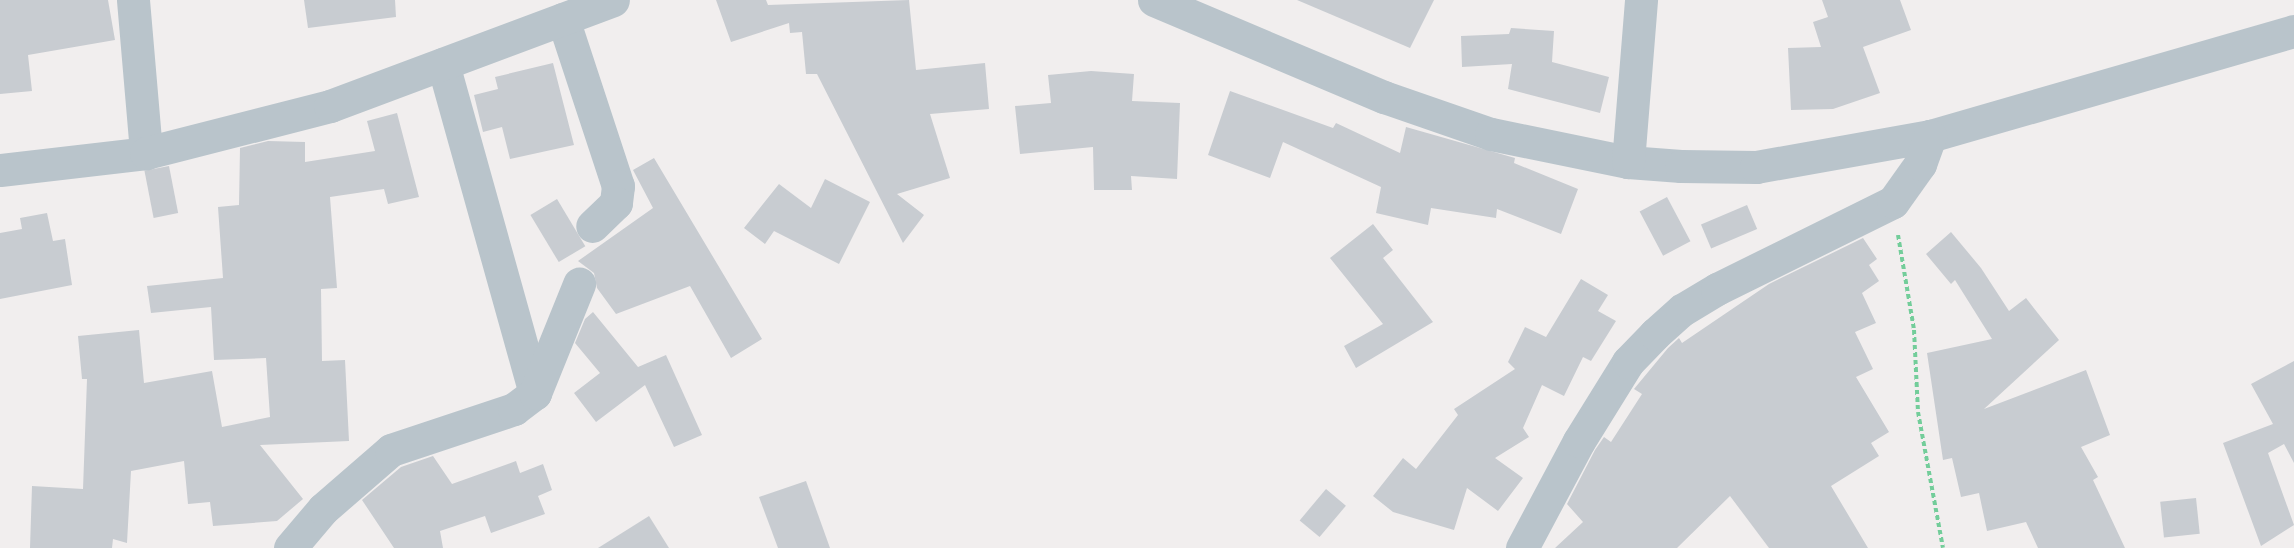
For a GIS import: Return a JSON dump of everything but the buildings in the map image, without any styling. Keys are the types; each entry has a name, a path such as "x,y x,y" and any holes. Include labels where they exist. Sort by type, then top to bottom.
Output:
{"street":[{"path":"133,0 146,153"},
{"path":"0,170 146,153 330,106 613,0"},
{"path":"1154,0 1384,97 1491,134 1628,162 1756,167 1930,136 2294,31"},
{"path":"1628,162 1641,0"},
{"path":"563,19 618,186 616,203 592,226"},
{"path":"443,63 535,393"},
{"path":"1522,548 1579,441 1628,363 1655,334 1682,310 1717,289 1893,202 1920,164 1930,136"},
{"path":"290,548 323,508 391,450 514,409 535,393 579,284"}],"path":[{"path":"1893,202 1914,330 1918,412 1943,548"}]}
